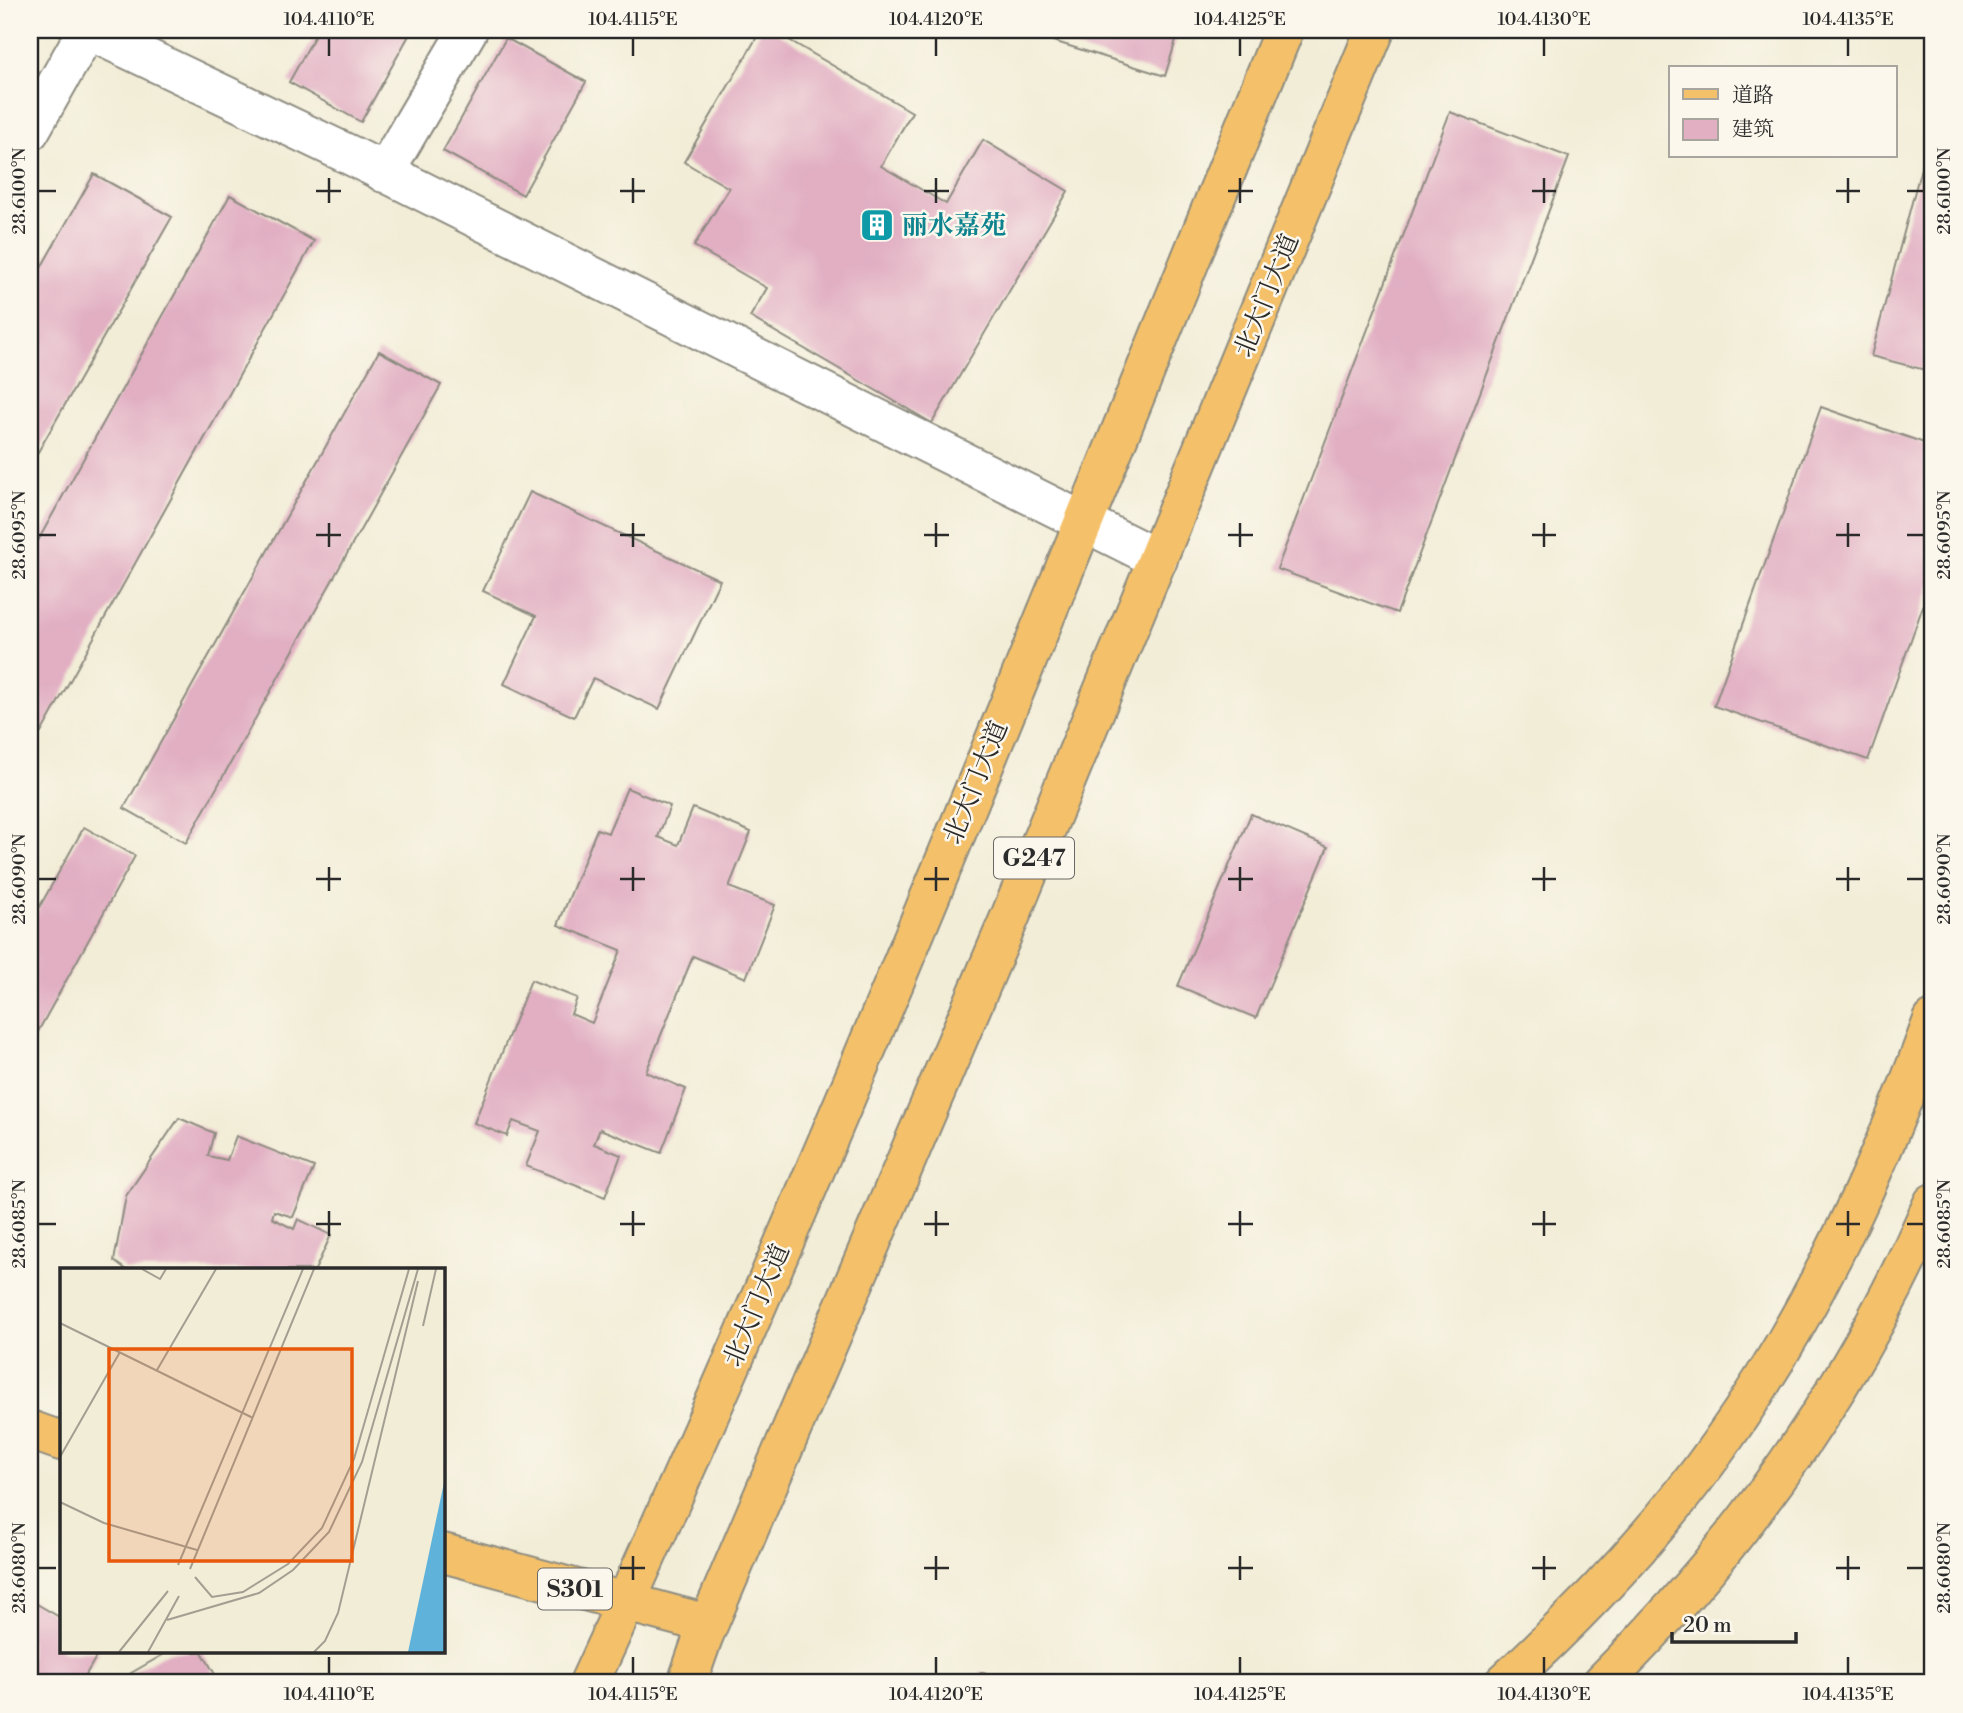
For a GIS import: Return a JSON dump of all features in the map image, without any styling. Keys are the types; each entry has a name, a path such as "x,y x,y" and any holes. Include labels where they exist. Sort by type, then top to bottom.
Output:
{"main road":[{"name":"北大门大道","path":"589,1683 822,1150 1284,30"},
{"name":"北大门大道","path":"687,1683 708,1624 899,1182 1375,30"},
{"path":"1504,1683 1628,1560 1691,1484 1773,1363 1821,1277 1860,1199 1933,1020"},
{"path":"1609,1677 1679,1605 1776,1484 1858,1354 1933,1203"},
{"path":"30,1430 60,1441"},
{"name":"S301","path":"444,1553 708,1624"}],"street":[{"path":"30,131 88,30 384,173 1158,559"},
{"path":"384,173 468,30"}],"building":[{"path":"318,30 412,30 361,122 289,82"},
{"name":"丽水嘉苑","path":"761,30 772,30 912,112 881,166 946,204 983,140 1068,191 932,423 750,317 767,288 694,246 729,188 684,162"},
{"path":"1018,30 1179,30 1165,76"},
{"path":"506,38 586,82 523,195 443,151"},
{"path":"1450,112 1569,157 1397,613 1277,569"},
{"path":"1933,127 1933,372 1871,356"},
{"path":"94,174 172,217 30,466 30,287"},
{"path":"230,195 314,241 41,733 30,727 30,555"},
{"path":"379,351 441,385 186,843 124,808"},
{"path":"1821,407 1933,446 1933,578 1868,760 1714,706"},
{"path":"530,492 720,580 659,709 593,678 574,717 504,684 536,616 483,591"},
{"path":"627,788 670,806 658,837 678,845 693,808 751,832 729,887 775,905 746,978 693,956 646,1072 686,1089 661,1153 600,1129 594,1144 621,1155 605,1197 526,1166 540,1131 513,1121 507,1136 474,1123 531,980 577,998 571,1014 592,1023 621,950 558,925 597,829 608,833"},
{"path":"1251,814 1328,847 1256,1018 1178,986"},
{"path":"84,827 135,856 30,1046 30,924"},
{"path":"179,1118 214,1133 208,1156 227,1160 236,1136 314,1167 293,1217 274,1211 272,1218 294,1229 298,1219 331,1235 316,1268 123,1268 114,1261 126,1196"},
{"path":"30,1600 60,1617 60,1654 98,1654 81,1683 30,1683"},
{"path":"164,1654 203,1654 220,1683 137,1683 131,1673"},
{"path":"981,1672 1007,1683 976,1683"}],"place":[{"name":"丽水嘉苑","path":"877,225"}]}
